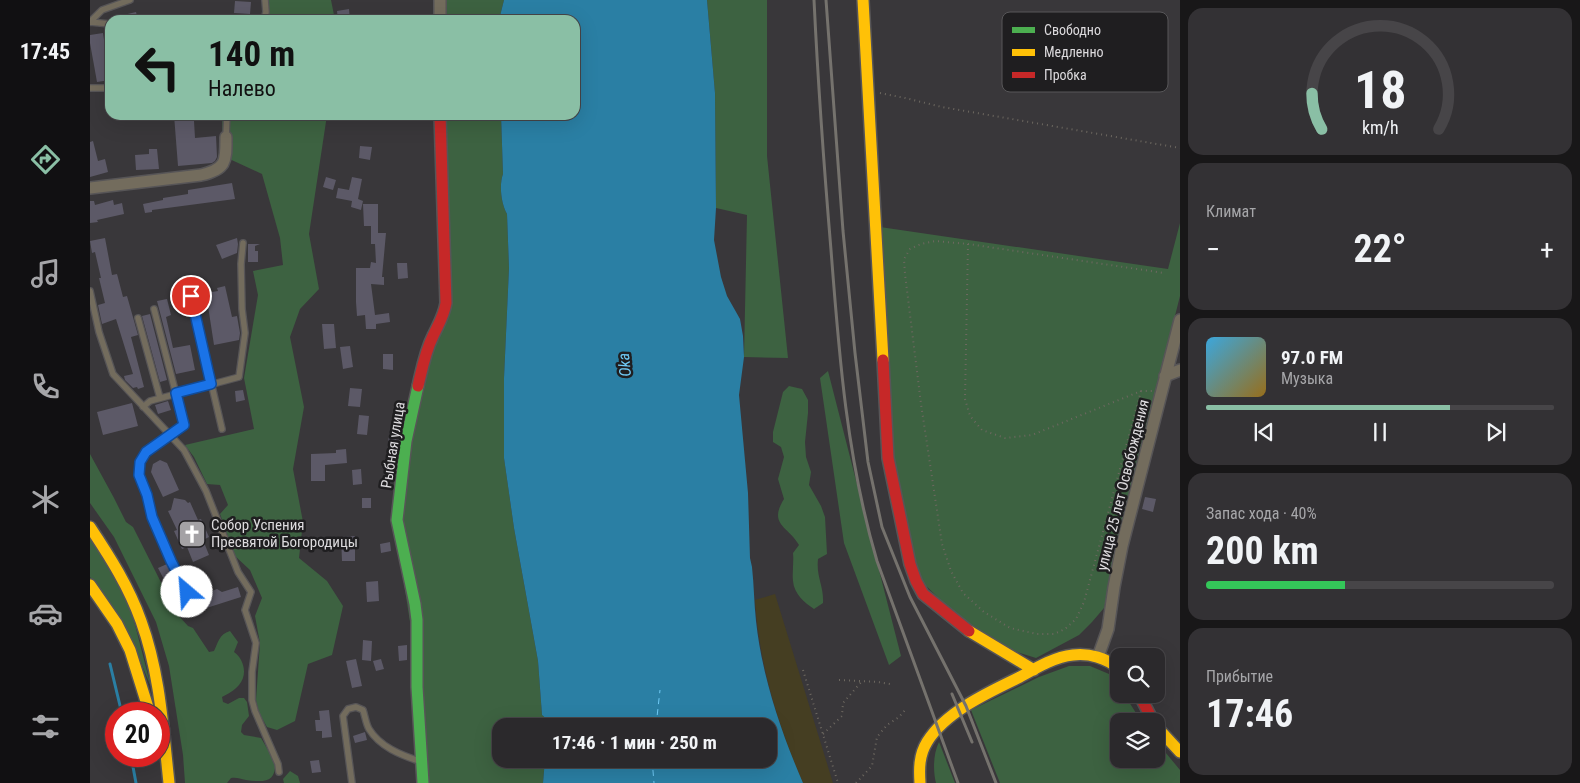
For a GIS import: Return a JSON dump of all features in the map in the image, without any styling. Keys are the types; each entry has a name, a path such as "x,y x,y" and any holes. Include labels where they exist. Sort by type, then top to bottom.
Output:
{"street":[{"path":"440,0 440,15"},
{"path":"863,0 888,458 910,564 916,581 924,594 962,626 1034,670"},
{"name":"Рыбная улица","path":"422,783 417,687 417,620 398,520 406,441 428,346 444,314 446,303 440,120"},
{"path":"90,188 215,172 223,165 226,156 226,137"},
{"name":"улица 25 лет Освобождения","path":"1098,656 1108,629 1122,546 1180,320"},
{"path":"1166,376 1180,370"},
{"path":"90,527 113,562 142,622 160,702 169,783"},
{"path":"90,585 117,624 130,650 146,702"},
{"path":"90,602 113,632 138,681"},
{"path":"920,783 919,771 922,751 930,737 937,728 966,706 1066,655 1098,656 1110,663"},
{"path":"1165,736 1180,752"},
{"path":"158,767 159,783"}],"lane":[{"path":"105,24 90,22 102,10 130,0"},
{"path":"265,0 265,15"},
{"path":"90,88 105,88"},
{"path":"226,137 227,120"},
{"path":"144,407 150,401 176,393 239,378 245,333 242,300 243,243"},
{"path":"90,290 99,332 113,374 184,450 206,491 238,572 251,592 245,610 256,643 252,672 252,700 278,764 278,772"},
{"path":"191,296 222,429"},
{"path":"154,309 184,425 146,452 140,462 139,475 147,495 152,517 187,592"},
{"path":"138,318 160,398"},
{"path":"352,783 343,716 348,709 356,707 363,710 368,727 375,738 400,755 421,762"}],"path":[{"path":"867,91 942,107 1180,148"},
{"path":"1141,391 1084,602 1076,619 1065,629 1054,634 1037,634 1010,628 984,612 963,593 951,571 942,544 921,404 904,259 910,249 935,241 968,244 1164,273"},
{"path":"968,244 965,399 970,416 982,430 1005,438 1032,435 1141,391 1162,390"},
{"path":"804,670 838,783"},
{"path":"839,680 890,684"},
{"path":"823,734 842,716 843,704 862,681"},
{"path":"856,783 872,766 877,737 887,725 899,717 906,709"}],"green space":[{"path":"263,0 331,0 334,15 262,15"},
{"path":"437,0 504,0 500,15 437,15"},
{"path":"707,0 767,0 767,156 788,358 744,357 747,215 716,208 715,93"},
{"path":"222,120 326,120 309,234 319,289 300,309 290,337 304,407 293,469 303,522 299,558 327,581 343,606 332,655 308,664 295,721 277,730 267,727 259,713 256,700 260,643 255,616 262,598 250,570 235,556 220,514 228,505 220,485 207,484 194,457 185,445 254,429 244,378 258,295 253,271 283,265 280,238 262,174 223,156"},
{"path":"437,120 501,120 503,174 501,189 503,205 507,214 509,268 504,378 504,458 514,528 538,661 542,715 546,718 492,718 492,768 544,768 543,783 419,783 413,641 394,520 441,314"},
{"path":"1180,223 1180,296 1117,545 1104,608 1079,635 1036,658 998,646 966,625 918,578 894,458 880,227 1168,269"},
{"path":"828,371 901,656 889,665 844,543 820,378"},
{"path":"789,386 802,389 808,400 805,442 806,457 811,472 809,485 825,517 827,554 818,559 823,603 814,609 795,590 793,553 799,545 781,525 778,514 784,499 778,479 784,457 781,447 773,442 773,432 783,392"},
{"path":"90,454 126,522 133,527 177,614 188,626 193,628 209,652 214,651 221,637 226,632 230,631 238,642 234,652 244,667 242,681 231,692 222,697 223,702 228,704 239,698 244,698 247,702 249,716 242,725 241,732 244,735 261,738 275,758 274,772 270,779 260,781 231,778 227,783 185,783 183,755 169,666 156,622 114,537 90,503"},
{"path":"90,537 130,605 151,687 139,658 106,598 90,577"},
{"path":"1069,666 1090,666 1109,674 1110,703 1130,703 1136,713 1110,713 1110,768 1165,768 1165,752 1180,770 1180,783 1000,783 971,710 1039,677"},
{"path":"939,742 955,783 936,783 934,762"},
{"path":"290,771 298,776 300,783 284,783 283,779"}],"sand":[{"path":"775,594 833,783 803,783 778,717 765,671 755,600"}],"water":[{"name":"Oka","path":"504,0 707,0 715,93 716,208 714,240 721,277 727,296 740,319 743,336 744,357 739,395 748,493 750,558 756,621 763,662 774,704 787,744 803,783 543,783 544,768 777,768 777,718 546,718 542,715 538,661 514,528 504,458 504,378 509,268 507,214 503,205 501,189 503,174 501,120 580,120 580,15 500,15"}],"building":[{"path":"235,1 251,2 250,14 234,13"},
{"path":"349,9 350,15 337,15 337,11"},
{"path":"136,12 137,15 123,15"},
{"path":"103,33 105,81 97,82 90,35"},
{"path":"174,120 194,121 195,138 216,136 217,157 215,161 212,163 178,166"},
{"path":"93,141 98,161 105,159 108,172 90,177 90,142"},
{"path":"360,146 372,147 370,160 359,158"},
{"path":"149,149 157,149 159,169 136,170 135,155 149,154"},
{"path":"326,177 336,180 333,190 323,187"},
{"path":"352,177 362,179 358,199 363,201 361,210 351,207 352,201 336,198 338,188 349,190"},
{"path":"232,183 235,199 152,210 152,212 145,213 143,204 163,200 163,198 188,194 188,190"},
{"path":"113,200 114,205 122,203 124,214 90,223 90,201 94,201 95,205"},
{"path":"363,204 378,204 378,233 386,233 382,277 384,277 384,285 371,284 375,315 389,313 390,322 376,324 376,329 366,329 365,315 357,316 356,268 370,268 371,262 376,263 375,244 371,244 371,226 364,226"},
{"path":"105,238 112,275 117,274 123,297 127,296 138,335 131,337 144,387 138,389 137,387 133,388 125,380 124,376 133,374 116,319 102,324 98,305 105,303 95,252 92,253 90,241"},
{"path":"237,238 237,253 222,259 216,245"},
{"path":"248,244 260,244 255,246 255,251 258,251 258,262 248,262"},
{"path":"397,263 407,263 408,278 398,279"},
{"path":"225,286 232,317 237,316 240,333 239,340 214,345 206,293 218,291 217,288"},
{"path":"167,299 171,315 166,317 173,348 190,345 195,370 176,374 157,301"},
{"path":"150,314 167,380 160,382 142,316"},
{"path":"322,324 334,324 336,348 324,349"},
{"path":"350,346 353,367 343,369 340,347"},
{"path":"383,354 393,354 393,370 383,369"},
{"path":"350,388 362,389 360,407 348,406"},
{"path":"243,390 245,400 236,402 235,391"},
{"path":"168,401 171,410 158,414 155,405"},
{"path":"132,403 138,426 103,435 97,412"},
{"path":"359,415 369,416 367,435 357,434"},
{"path":"390,433 397,434 396,442 388,441"},
{"path":"346,449 347,463 325,465 325,481 311,481 311,454 336,453 336,450"},
{"name":"Собор Успения Пресвятой Богородицы","path":"160,460 167,463 179,490 163,497 151,472 153,464"},
{"path":"361,469 362,484 353,485 352,470"},
{"path":"1145,497 1156,499 1153,512 1142,509"},
{"name":"Собор Успения Пресвятой Богородицы","path":"174,498 190,502 198,520 201,519 209,537 203,540 209,555 193,562 187,547 182,549 174,531 177,530 168,511 171,510"},
{"path":"362,498 371,498 371,508 362,508"},
{"path":"355,536 355,561 342,561 341,537"},
{"path":"390,542 391,551 381,553 380,544"},
{"path":"167,564 180,588 171,593 158,568"},
{"path":"378,581 379,601 367,602 366,582"},
{"path":"238,587 241,597 197,611 194,601 207,596 217,589 222,592"},
{"path":"363,640 372,641 371,661 362,660"},
{"path":"407,645 407,660 399,661 398,646"},
{"path":"356,659 362,686 352,688 346,661"},
{"path":"381,659 384,669 376,671 373,661"},
{"path":"329,710 332,737 322,738 322,731 316,731 315,720 320,720 319,711"},
{"path":"365,732 367,740 355,743 353,736"},
{"path":"319,760 321,772 312,773 310,761"}],"waterway":[{"path":"110,664 119,702"},
{"path":"133,767 136,783"}],"ferry route":[{"path":"657,718 660,690"},
{"path":"653,768 654,783"}],"railway":[{"path":"814,0 821,125 837,329 851,446 858,485 877,561 958,783"},
{"path":"826,0 843,231 855,353 868,462 882,527 910,597 966,706 996,783"},
{"path":"952,694 972,742"}],"traffic: fast":[{"path":"418,386 406,441 397,520 417,620 417,687 423,783"}],"traffic: slow":[{"path":"863,0 883,360"},
{"path":"90,527 125,584 141,621 157,681 169,783"},
{"path":"90,585 117,624 130,650 146,702"},
{"path":"969,631 1034,670"},
{"path":"920,783 920,762 927,742 935,731 956,712 982,696 1045,663 1059,658 1079,655 1091,656 1110,663"},
{"path":"1165,736 1180,752"}],"traffic: jam":[{"path":"418,386 428,348 446,303 440,120"},
{"path":"883,360 888,458 910,564 923,594 969,631"},
{"path":"1144,703 1149,713"}],"place":[{"name":"Собор Успения Пресвятой Богородицы","path":"192,534"}],"route":[{"path":"187,592 152,517 147,495 139,475 140,462 146,452 184,425 176,393 211,384 191,296"}]}
